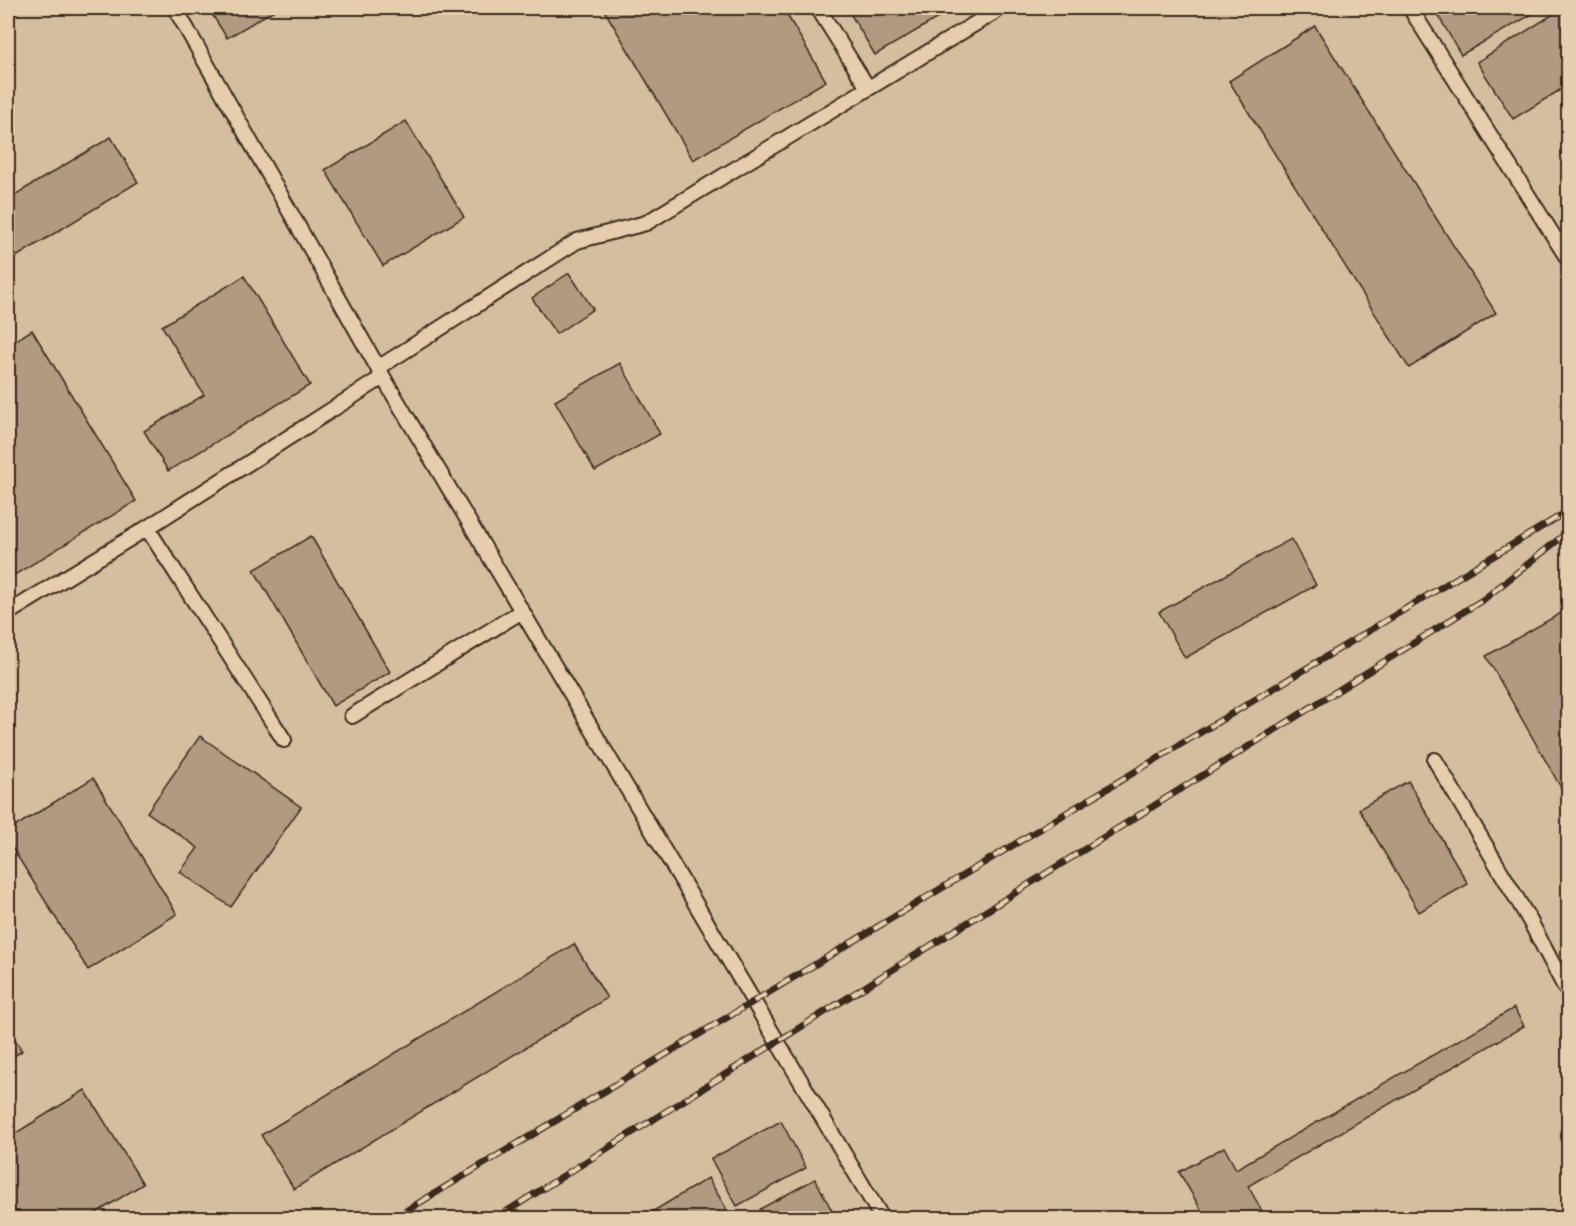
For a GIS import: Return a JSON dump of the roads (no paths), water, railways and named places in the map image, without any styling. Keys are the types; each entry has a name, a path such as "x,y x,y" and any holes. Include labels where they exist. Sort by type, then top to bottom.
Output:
{"lane":[{"path":"175,8 380,373 882,1218"},
{"path":"818,8 868,88"},
{"path":"8,613 147,528 577,241 646,223 1001,8"},
{"path":"1410,8 1569,259"},
{"path":"147,528 284,740"},
{"path":"352,716 522,611"},
{"path":"1436,760 1530,921 1569,993"}],"railway":[{"path":"394,1218 1568,511"},
{"path":"496,1218 1484,599 1568,532"}]}
